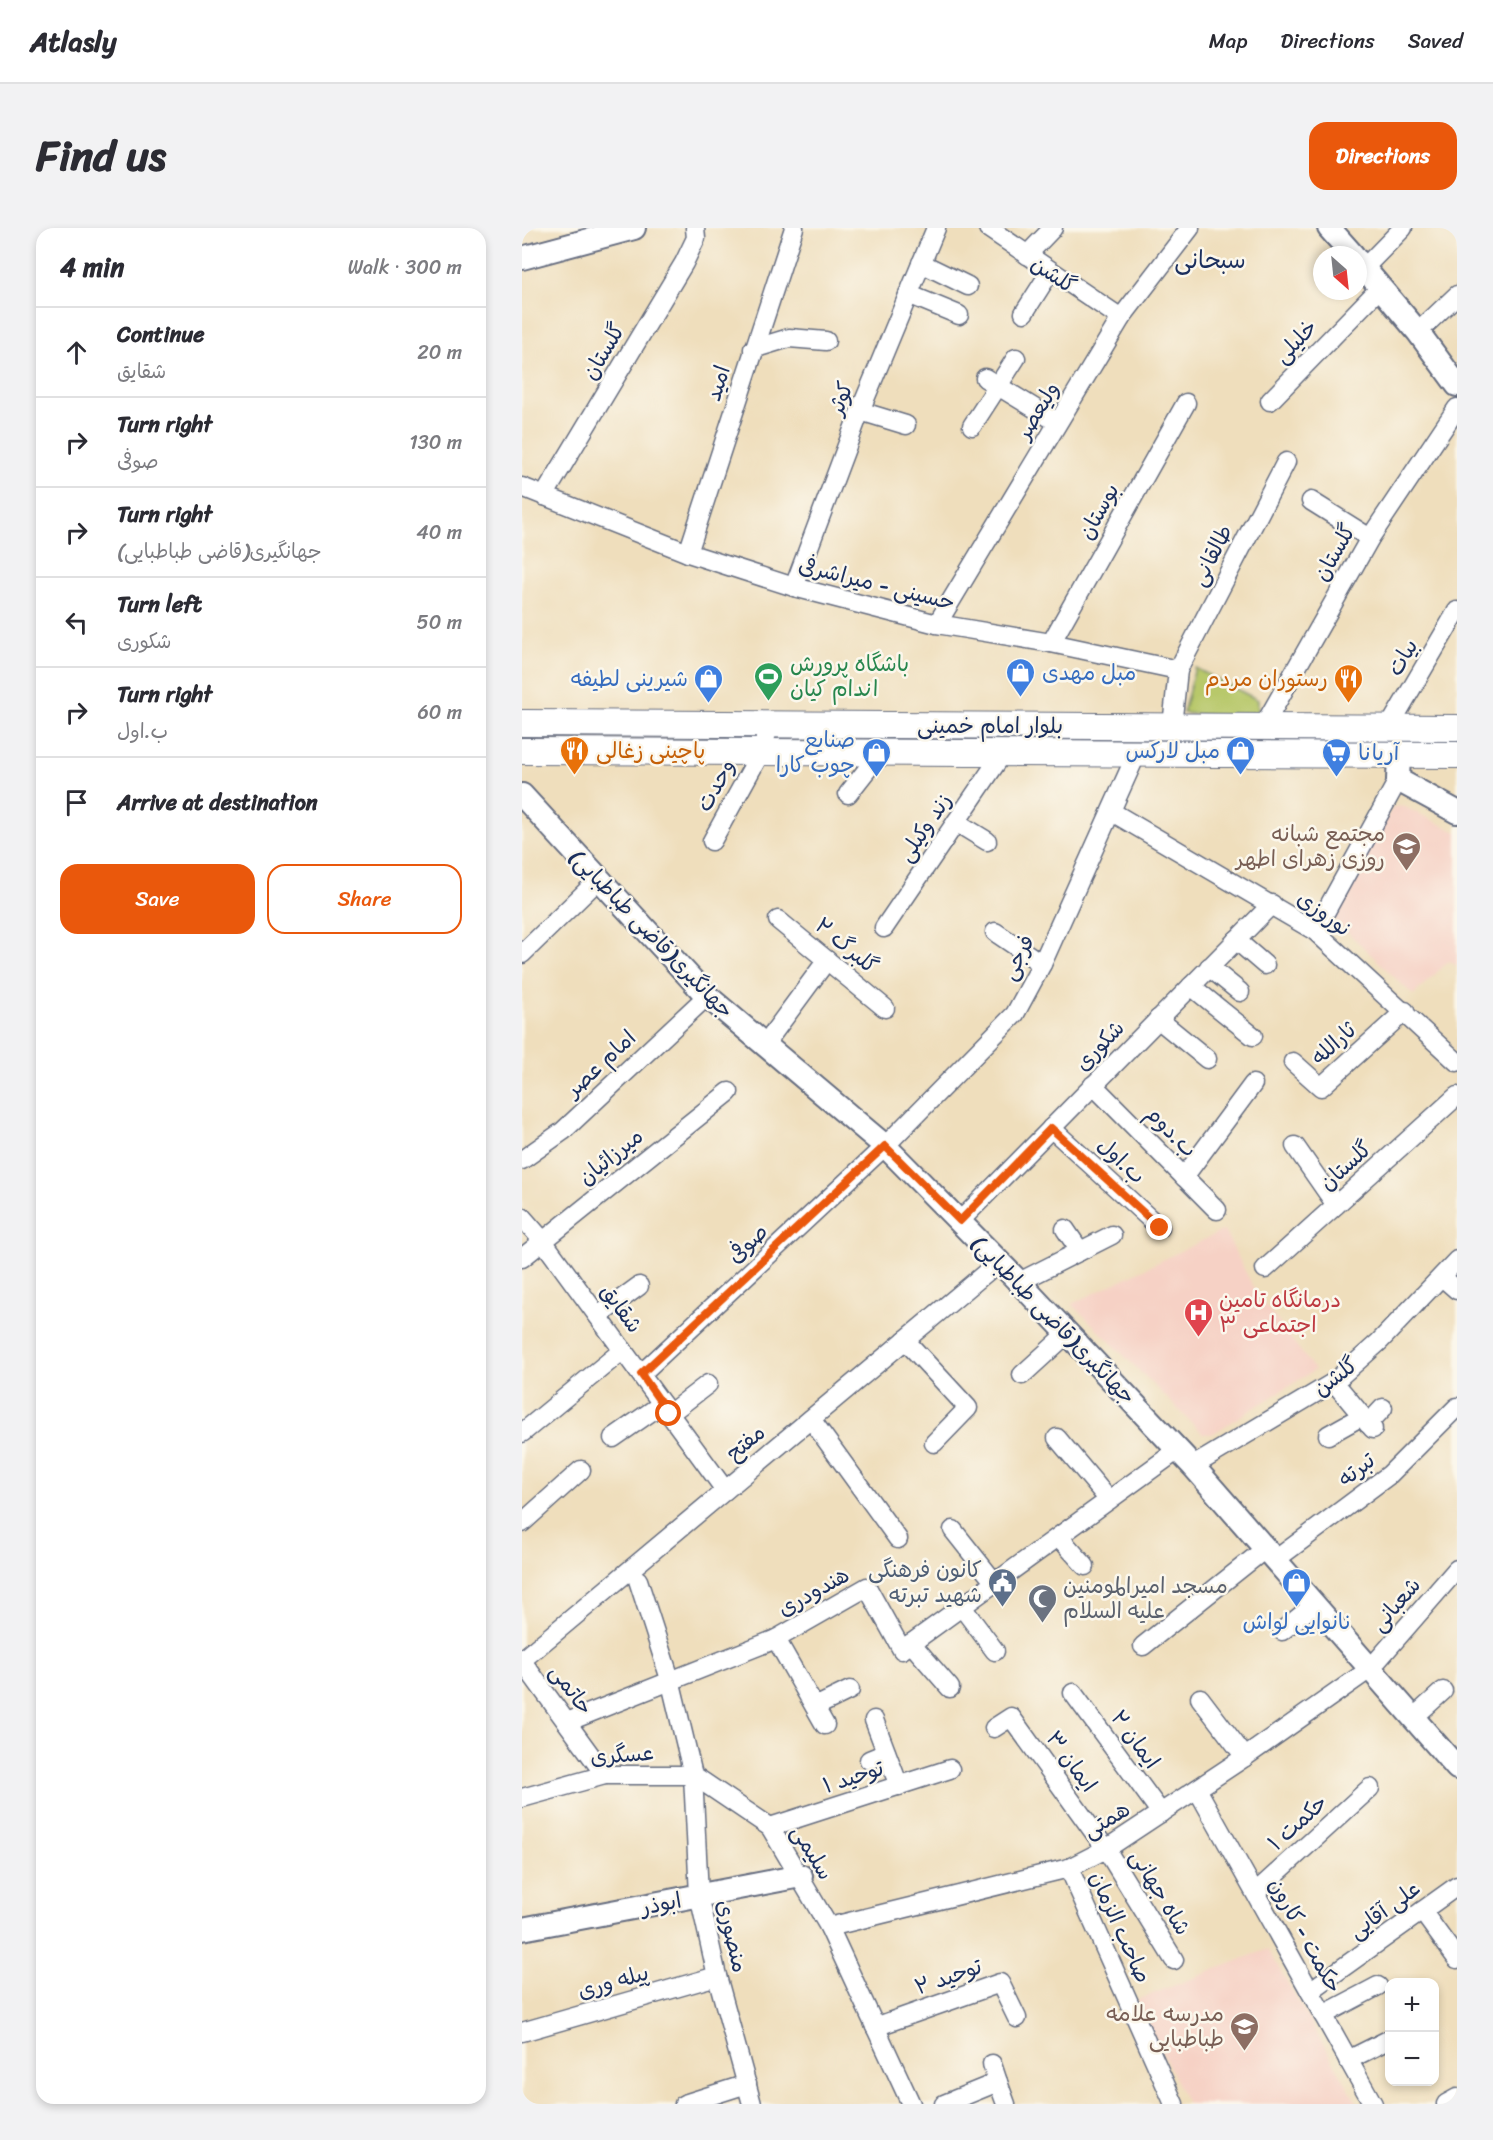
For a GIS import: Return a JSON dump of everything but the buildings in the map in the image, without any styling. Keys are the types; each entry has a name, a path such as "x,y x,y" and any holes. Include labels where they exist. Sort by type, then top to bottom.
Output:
{"main road":[{"name":"بلوار امام خمینی","path":"522,723 1457,728"},
{"name":"بلوار امام خمینی","path":"522,750 1137,753 1398,768 1457,755"}],"street":[{"path":"522,258 590,234 634,228"},
{"name":"گلستان","path":"544,496 684,264 696,238 695,228"},
{"name":"امید","path":"688,553 794,228"},
{"name":"کوثر","path":"794,587 860,411 936,228"},
{"name":"گلشن","path":"988,228 1120,318"},
{"path":"1027,255 1053,228"},
{"name":"ولیعصر","path":"937,624 1120,318 1190,228"},
{"path":"1329,228 1345,246"},
{"path":"1367,254 1403,228"},
{"path":"921,262 968,286"},
{"path":"1024,314 1050,272"},
{"path":"1367,272 1418,332 1457,385"},
{"name":"خلیلی","path":"1269,401 1380,288"},
{"path":"908,294 959,315"},
{"path":"1418,332 1457,295"},
{"path":"753,349 789,338 826,340"},
{"path":"972,426 992,382 1016,358"},
{"path":"992,382 1058,422"},
{"name":"بوستان","path":"1051,643 1186,403"},
{"name":"گلستان","path":"1263,727 1370,538 1457,408"},
{"path":"860,411 906,425"},
{"name":"طالقانی","path":"1178,670 1286,462"},
{"name":"حسینی - میراشرفی","path":"522,487 688,553 794,587 937,624 1051,643 1178,670"},
{"path":"1311,501 1370,538"},
{"name":"بیات","path":"1389,727 1457,611"},
{"path":"1172,726 1178,670"},
{"name":"وحدت","path":"712,841 761,752 770,724"},
{"path":"848,794 881,752"},
{"name":"زند وکیلی","path":"884,928 1003,753"},
{"name":"فرجی","path":"885,1146 1015,1014 1042,964 1137,753"},
{"path":"1315,931 1398,768 1457,812"},
{"name":"جهانگیری(قاضی طباطبایی)","path":"522,795 707,996 885,1146 1019,1281 1185,1458 1457,1768"},
{"name":"نوروزی","path":"1112,812 1315,931 1405,1011 1457,1062"},
{"path":"956,822 987,841"},
{"path":"522,954 598,880"},
{"name":"شکوری","path":"960,1221 1272,904"},
{"name":"گلبرگ ۲","path":"778,920 885,1008"},
{"path":"995,932 1042,964"},
{"path":"1236,940 1265,965"},
{"path":"765,1044 827,960"},
{"path":"1209,967 1240,992"},
{"path":"1191,986 1253,1036"},
{"name":"امام عصر","path":"522,1160 563,1131 707,996"},
{"name":"ثارالله","path":"1293,1062 1321,1087 1405,1011"},
{"path":"1158,1019 1204,1050"},
{"path":"1185,1177 1253,1084"},
{"name":"ب.دوم","path":"1093,1085 1217,1210"},
{"name":"میرزائیان","path":"522,1258 729,1092"},
{"name":"گلستان","path":"1265,1269 1457,1096"},
{"name":"ب.اول","path":"1051,1128 1160,1228"},
{"name":"صوفی","path":"641,1374 885,1146"},
{"path":"1295,1146 1336,1205"},
{"name":"شقایق","path":"522,1217 543,1241 725,1490"},
{"path":"1065,1229 1080,1251"},
{"path":"1019,1281 1112,1235"},
{"name":"گلشن","path":"1185,1458 1334,1382 1378,1342 1457,1260"},
{"name":"مفتح","path":"522,1661 1000,1262"},
{"path":"1442,1277 1457,1290"},
{"path":"598,1316 639,1286"},
{"path":"1022,1376 1068,1333"},
{"path":"905,1340 968,1408 934,1443"},
{"path":"522,1432 623,1350"},
{"path":"1334,1382 1368,1423"},
{"path":"614,1438 708,1384"},
{"name":"تبرته","path":"1143,1646 1270,1554 1389,1475 1457,1407"},
{"path":"1328,1435 1368,1423 1383,1408"},
{"path":"811,1419 898,1539"},
{"path":"1057,1437 1109,1500"},
{"path":"950,1688 912,1643 1109,1500 1185,1458"},
{"path":"522,1523 581,1470"},
{"path":"953,1530 995,1583"},
{"path":"1059,1537 1085,1566"},
{"name":"شعبانی","path":"1370,1670 1457,1569"},
{"path":"638,1581 670,1679 693,1775"},
{"name":"هندودری","path":"567,1722 670,1679 776,1639 867,1587 902,1650 912,1643"},
{"path":"1282,1631 1314,1605"},
{"path":"962,1607 995,1651"},
{"path":"776,1639 825,1725"},
{"name":"حاتمی","path":"522,1661 605,1775"},
{"name":"همتی","path":"830,1927 1069,1868 1106,1849 1161,1813 1370,1670"},
{"path":"815,1707 850,1690"},
{"path":"1413,1718 1443,1690"},
{"name":"ایمان ۲","path":"1073,1693 1161,1813"},
{"path":"1200,1698 1245,1757"},
{"name":"ایمان ۳","path":"994,1728 1011,1716 1106,1849"},
{"path":"874,1720 899,1786"},
{"path":"869,1760 886,1753"},
{"name":"توحید ۱","path":"770,1827 950,1769"},
{"name":"عسگری","path":"522,1798 605,1775 693,1775"},
{"name":"سلیمی","path":"693,1775 770,1827 830,1927 911,2104"},
{"name":"منصوری","path":"693,1775 699,1895 717,1976 752,2104"},
{"name":"حکمت - کارون","path":"1197,1788 1373,2104"},
{"name":"حکمت ۱","path":"1256,1892 1370,1788"},
{"name":"شاه جهانی","path":"1106,1849 1174,1960"},
{"name":"صاحب الزمان","path":"1069,1868 1174,2104"},
{"name":"ابوذر","path":"522,1929 801,1876"},
{"name":"علی آقایی","path":"1310,1991 1457,1886"},
{"path":"1422,1911 1457,1959"},
{"name":"پیله وری","path":"522,2032 717,1976"},
{"name":"توحید ۲","path":"875,2027 1000,1983 1017,2018"},
{"path":"1323,2015 1378,1986"},
{"path":"1348,2060 1385,2041"},
{"path":"993,2064 1006,2104"},
{"path":"944,2104 998,2082"},
{"path":"684,2104 747,2084"},
{"path":"1446,2104 1457,2098"}],"shaded area":[{"name":"مجتمع شبانه روزی زهرای اطهر","path":"1403,806 1457,832 1457,966 1449,961 1413,995 1333,918 1331,913 1393,807"},
{"name":"درمانگاه تامین اجتماعی ۳","path":"1224,1230 1257,1294 1315,1370 1212,1434 1203,1434 1072,1304"},
{"name":"مدرسه علامه طباطبایی","path":"1268,1949 1358,2104 1187,2104 1137,2000"}],"green space":[{"path":"1195,668 1258,700 1258,710 1251,719 1183,713"}],"place":[{"name":"مبل مهدی","path":"1021,698"},
{"name":"باشگاه پرورش اندام کیان","path":"769,702"},
{"name":"شیرینی لطیفه","path":"709,704"},
{"name":"رستوران مردم","path":"1349,704"},
{"name":"پاچینی زغالی","path":"575,776"},
{"name":"مبل لارکس","path":"1241,776"},
{"name":"صنایع چوب کارا","path":"876,778"},
{"name":"آريانا","path":"1337,778"},
{"name":"مجتمع شبانه روزی زهرای اطهر","path":"1406,872"},
{"name":"درمانگاه تامین اجتماعی ۳","path":"1198,1338"},
{"name":"کانون فرهنگی شهید تبرته","path":"1003,1608"},
{"name":"نانوایی لواش","path":"1297,1608"},
{"name":"مسجد امیرالمومنین علیه السلام","path":"1042,1624"},
{"name":"مدرسه علامه طباطبایی","path":"1245,2052"}],"district":[{"name":"سبحانی","path":"1210,260"}],"route":[{"path":"669,1414 641,1374 885,1146 960,1221 1051,1128 1160,1228"}]}
